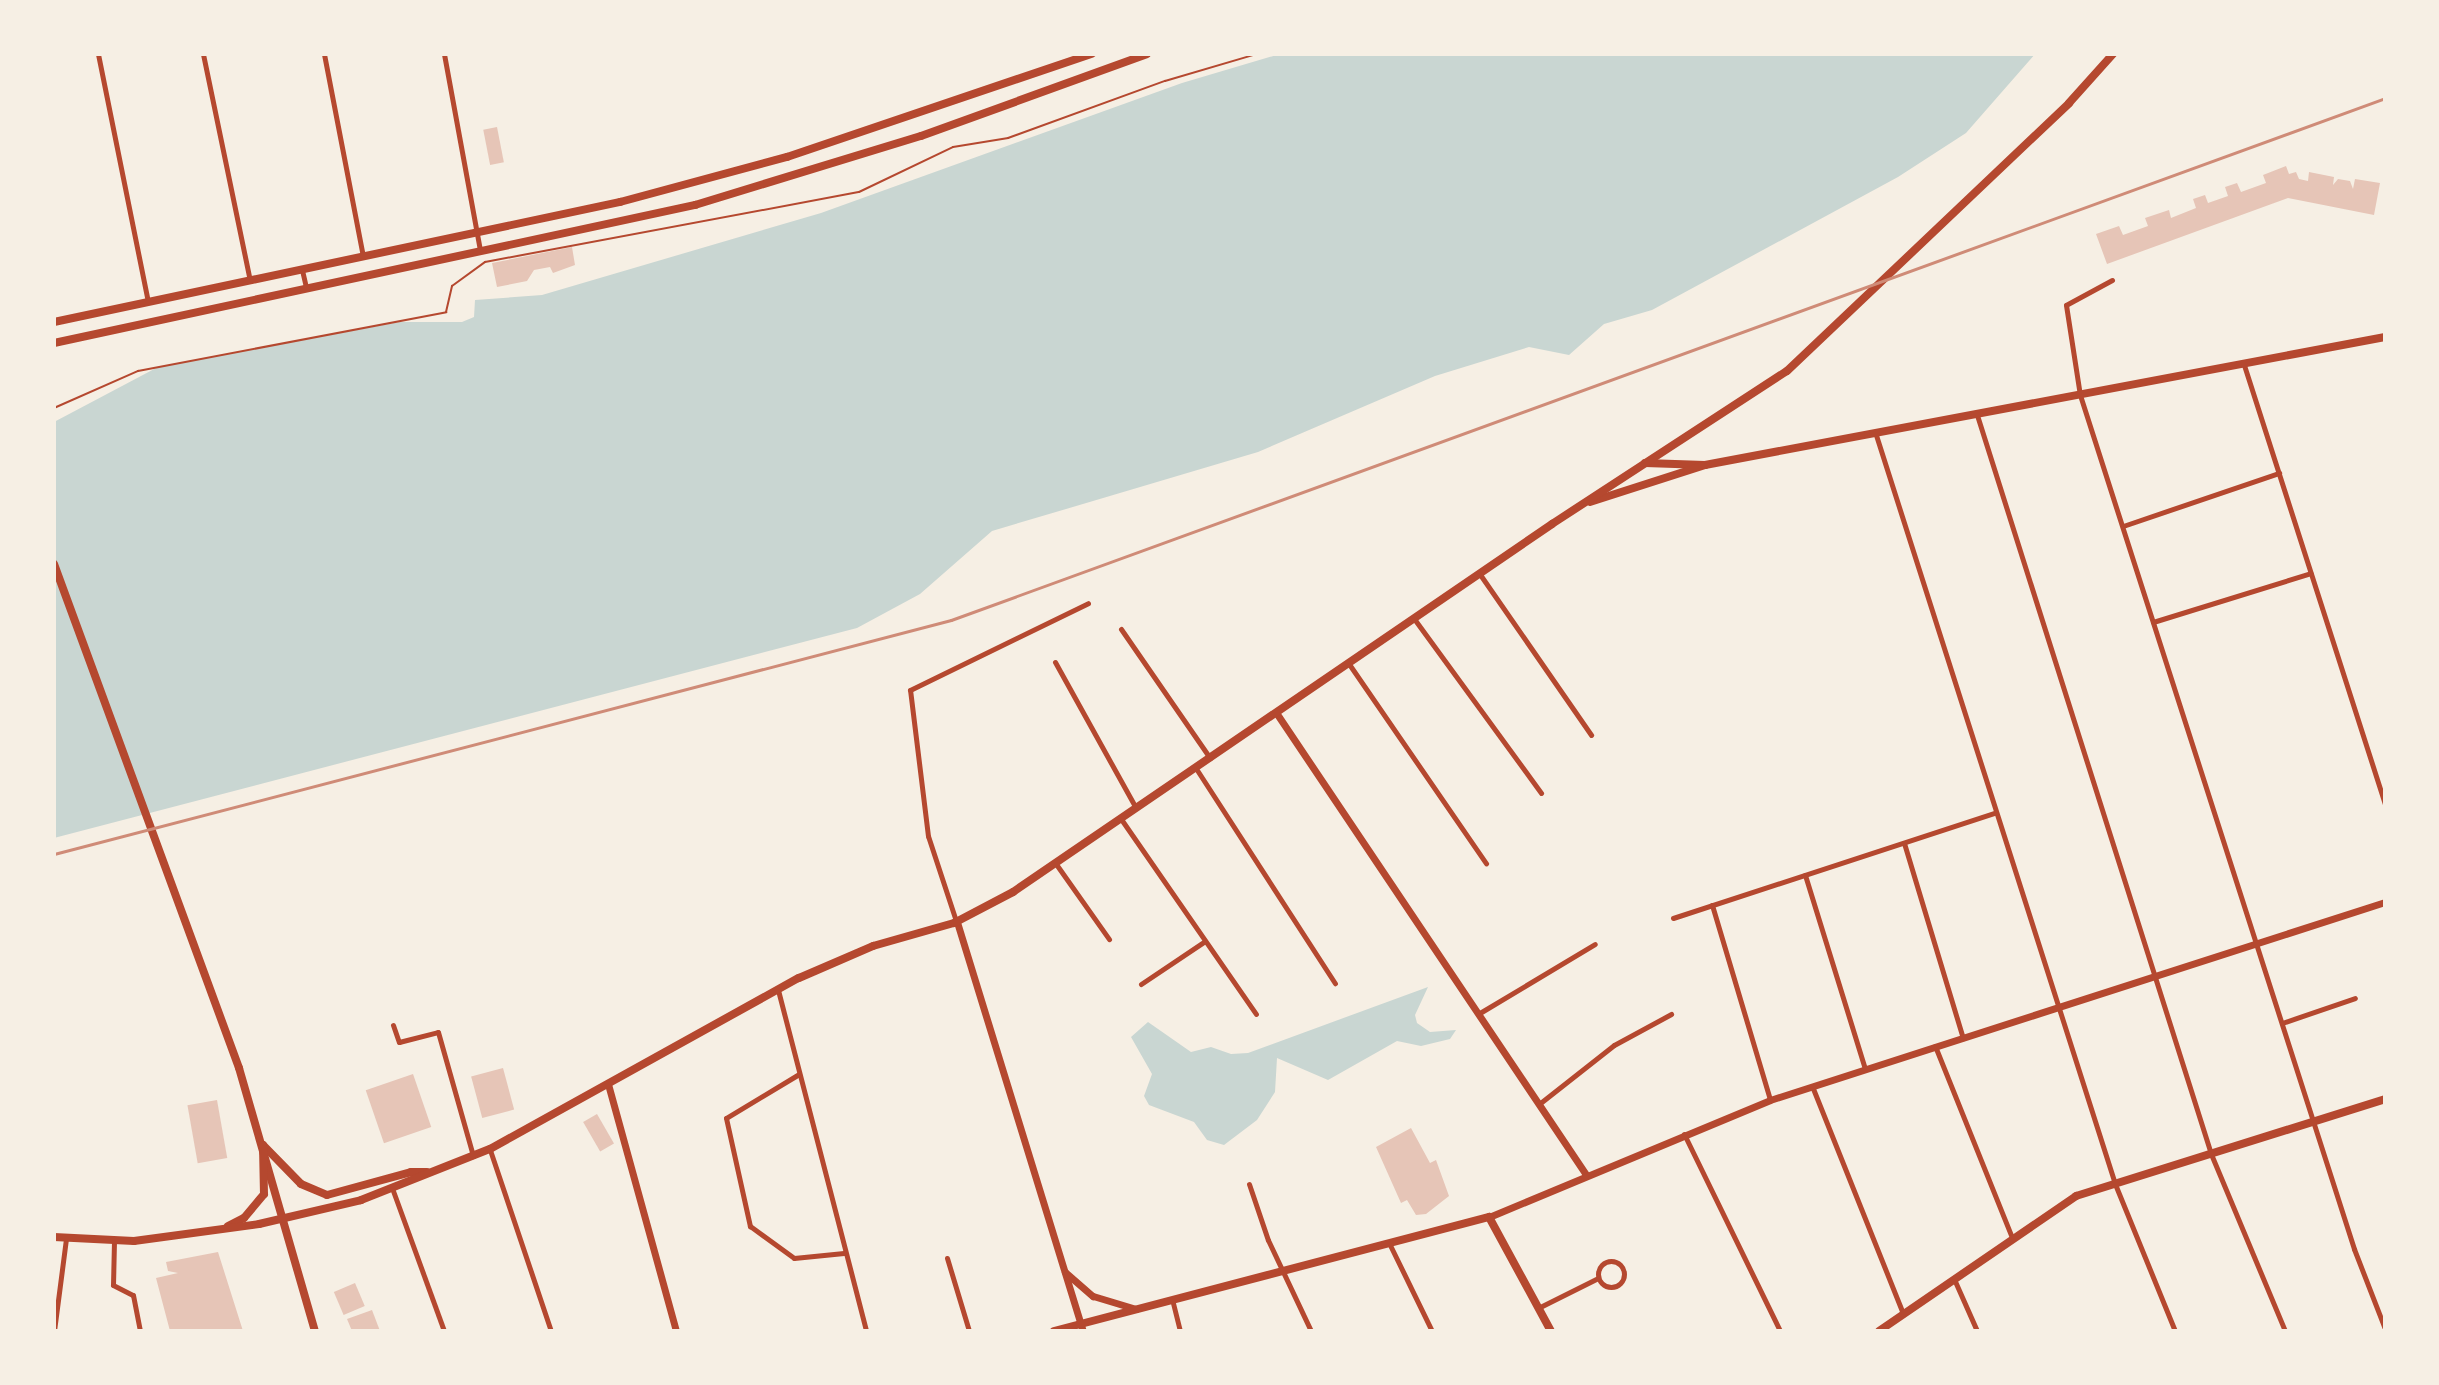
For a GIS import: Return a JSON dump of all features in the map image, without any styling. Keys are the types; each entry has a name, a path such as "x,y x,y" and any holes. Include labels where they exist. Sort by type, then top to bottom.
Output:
{"main road":[{"path":"54,322 620,202 787,157 1092,54"},
{"path":"57,343 480,251 789,179 1147,54"},
{"path":"54,1237 114,1240 222,1229 285,1219 392,1188 490,1149 778,990 873,946 957,922 1056,864 1197,770 1479,573 1787,371 2069,103 2113,54"},
{"path":"1582,505 1705,465 2385,337"},
{"path":"1645,463 1705,465"},
{"path":"54,564 170,876 263,1145 315,1331"},
{"path":"1879,1331 2076,1196 2385,1099"},
{"path":"263,1145 301,1184 327,1195 411,1172 434,1172"},
{"path":"222,1229 244,1218 264,1194 263,1145"},
{"path":"1054,1331 1082,1328 1172,1299 1489,1217 1551,1331"}],"street":[{"path":"98,54 148,302"},
{"path":"203,54 250,281"},
{"path":"324,54 363,257"},
{"path":"444,54 480,251"},
{"path":"302,270 306,289"},
{"path":"2112,280 2066,305 2080,395 2312,1120 2385,1329"},
{"path":"2244,365 2385,804"},
{"path":"1977,414 2211,1154 2285,1331"},
{"path":"1876,435 2056,1008 2115,1184 2175,1331"},
{"path":"2123,526 2279,473"},
{"path":"1479,573 1591,735"},
{"path":"2153,622 2311,573"},
{"path":"1082,1328 928,836 910,690 1088,603"},
{"path":"1415,620 1541,793"},
{"path":"1121,629 1211,759"},
{"path":"1055,662 1137,809"},
{"path":"1349,664 1486,863"},
{"path":"1277,714 1587,1176"},
{"path":"1197,770 1335,983"},
{"path":"1673,918 1995,813"},
{"path":"1121,819 1256,1014"},
{"path":"1904,843 1963,1038"},
{"path":"1056,864 1109,939"},
{"path":"1805,875 1865,1069"},
{"path":"1489,1217 1770,1100 2385,902"},
{"path":"1712,905 1770,1100"},
{"path":"1141,984 1205,941"},
{"path":"1478,1014 1595,944"},
{"path":"778,990 866,1331"},
{"path":"2282,1023 2355,998"},
{"path":"1539,1104 1614,1045 1671,1014"},
{"path":"393,1025 399,1042 438,1032 474,1157"},
{"path":"1935,1046 2012,1238"},
{"path":"800,1074 726,1118 750,1226 794,1258 844,1253"},
{"path":"608,1084 676,1331"},
{"path":"1812,1086 1903,1314"},
{"path":"1683,1134 1780,1331"},
{"path":"490,1149 551,1331"},
{"path":"1249,1184 1281,1271 1311,1331"},
{"path":"392,1188 444,1331"},
{"path":"54,1331 66,1238"},
{"path":"114,1240 113,1285 133,1295 140,1309 140,1331"},
{"path":"1390,1245 1432,1331"},
{"path":"947,1258 969,1331"},
{"path":"1540,1307 1598,1278 1603,1263 1611,1260 1624,1270 1618,1285 1602,1285 1598,1278"},
{"path":"1063,1270 1093,1296 1136,1309"},
{"path":"1954,1279 1977,1331"},
{"path":"1172,1299 1180,1331"}],"path":[{"path":"54,408 138,371 446,312 452,286 485,262 859,192 953,147 1008,138 1165,81 1257,54"}],"shaded area":[{"path":"1280,54 2035,54 1966,133 1898,177 1652,310 1604,324 1569,355 1529,347 1435,376 1258,452 992,531 920,594 857,628 54,838 54,422 158,367 399,322 462,322 474,317 475,300 542,295 821,213 1182,83"},
{"path":"1428,987 1415,1015 1417,1023 1430,1032 1456,1030 1450,1039 1421,1046 1397,1041 1328,1080 1277,1058 1275,1092 1257,1120 1224,1145 1207,1140 1194,1122 1149,1105 1144,1096 1152,1074 1131,1037 1148,1022 1191,1052 1211,1047 1231,1054 1248,1053"}],"building":[{"path":"497,127 504,162 490,165 483,130"},
{"path":"2286,166 2289,174 2296,172 2299,179 2308,181 2309,172 2334,177 2333,185 2338,179 2350,181 2353,189 2355,179 2380,183 2374,215 2288,198 2107,264 2096,234 2119,226 2123,235 2148,226 2145,218 2169,210 2171,218 2196,208 2193,199 2205,195 2208,203 2228,196 2225,187 2237,183 2241,192 2266,183 2263,175"},
{"path":"572,247 575,265 553,273 550,267 534,270 527,281 497,287 492,263"},
{"path":"503,1068 514,1110 482,1118 471,1077"},
{"path":"413,1074 431,1127 384,1143 366,1090"},
{"path":"217,1100 227,1158 198,1163 187,1105"},
{"path":"597,1114 614,1143 600,1151 583,1122"},
{"path":"1411,1128 1430,1163 1436,1160 1449,1196 1426,1214 1416,1215 1407,1200 1401,1203 1376,1147"},
{"path":"218,1252 243,1331 170,1331 156,1278 178,1273 168,1271 166,1262"},
{"path":"355,1283 365,1306 344,1315 334,1292"},
{"path":"372,1310 380,1331 352,1331 347,1319"}],"railway":[{"path":"54,854 951,620 2385,98"}]}
